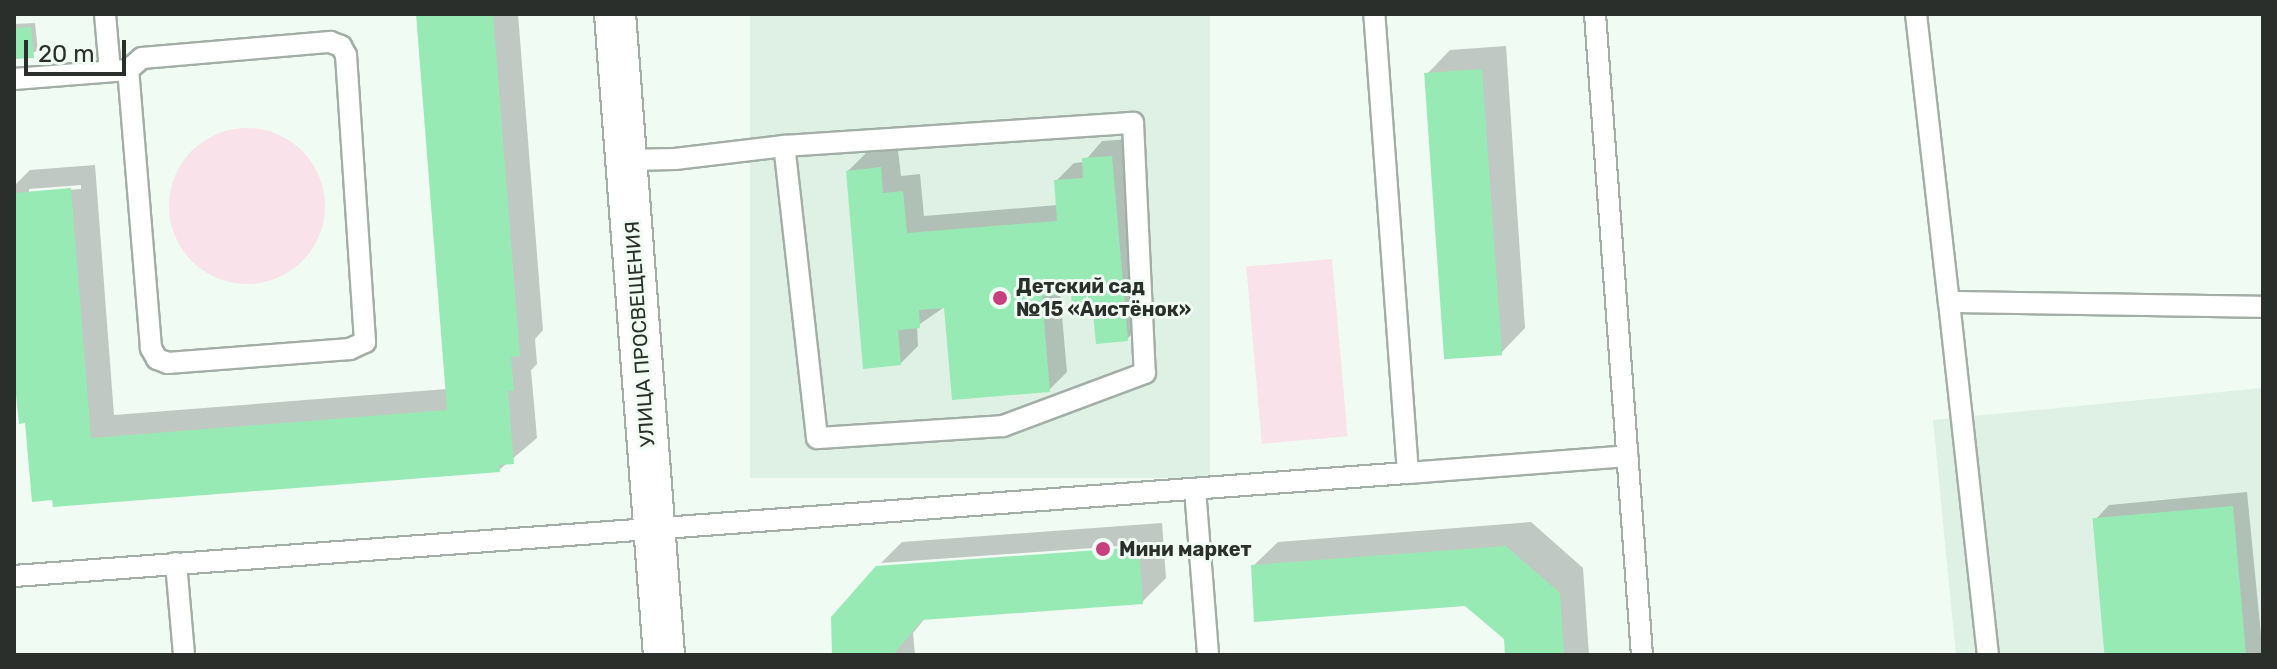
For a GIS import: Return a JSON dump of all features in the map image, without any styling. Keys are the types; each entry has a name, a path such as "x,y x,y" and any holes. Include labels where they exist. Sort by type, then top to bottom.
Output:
{"street":[{"name":"УЛИЦА ПРОСВЕЩЕНИЯ","path":"615,14 664,655"}],"lane":[{"path":"14,79 119,70 142,58 330,42 341,46 350,101 365,342 350,349 168,363 157,359 151,348 119,70 105,14"},
{"path":"1374,14 1408,473"},
{"path":"1595,14 1642,655"},
{"path":"1916,14 1988,655"},
{"path":"626,160 784,146 1133,123 1145,373 1003,426 817,438 784,146"},
{"path":"1949,302 2263,307"},
{"path":"14,576 1627,456"},
{"path":"1195,489 1208,655"},
{"path":"176,563 184,655"}],"shaded area":[{"name":"Детский сад №15 «Аистёнок»","path":"750,14 1210,14 1210,478 750,478"},
{"path":"247,128 277,134 302,151 319,176 325,206 319,236 302,261 277,278 247,284 217,278 192,261 175,236 169,206 175,176 192,151 217,134"},
{"path":"1332,259 1348,436 1262,444 1246,266"},
{"path":"2263,388 2263,655 1956,655 1933,420"}],"building":[{"path":"416,14 493,14 520,356 511,357 514,391 508,391 514,464 499,465 500,472 53,507 52,500 32,502 25,423 19,424 14,375 14,193 71,188 91,438 447,410"},
{"path":"31,27 34,58 14,59 14,28"},
{"path":"1482,69 1502,355 1444,359 1424,73"},
{"path":"1112,156 1128,341 1096,344 1093,313 1073,315 1071,294 1042,296 1050,392 952,400 944,308 919,310 920,328 898,330 901,365 863,369 846,171 881,167 883,193 903,191 907,233 1057,221 1054,180 1083,178 1082,158"},
{"path":"2233,506 2246,655 2104,655 2093,518"},
{"path":"1506,546 1560,593 1564,655 1505,655 1504,639 1465,606 1254,622 1251,565"},
{"path":"1139,547 1143,604 922,620 893,655 832,655 831,617 876,566"}],"place":[{"name":"Детский сад №15 «Аистёнок»","path":"1000,298"},
{"name":"Мини маркет","path":"1103,549"}]}
